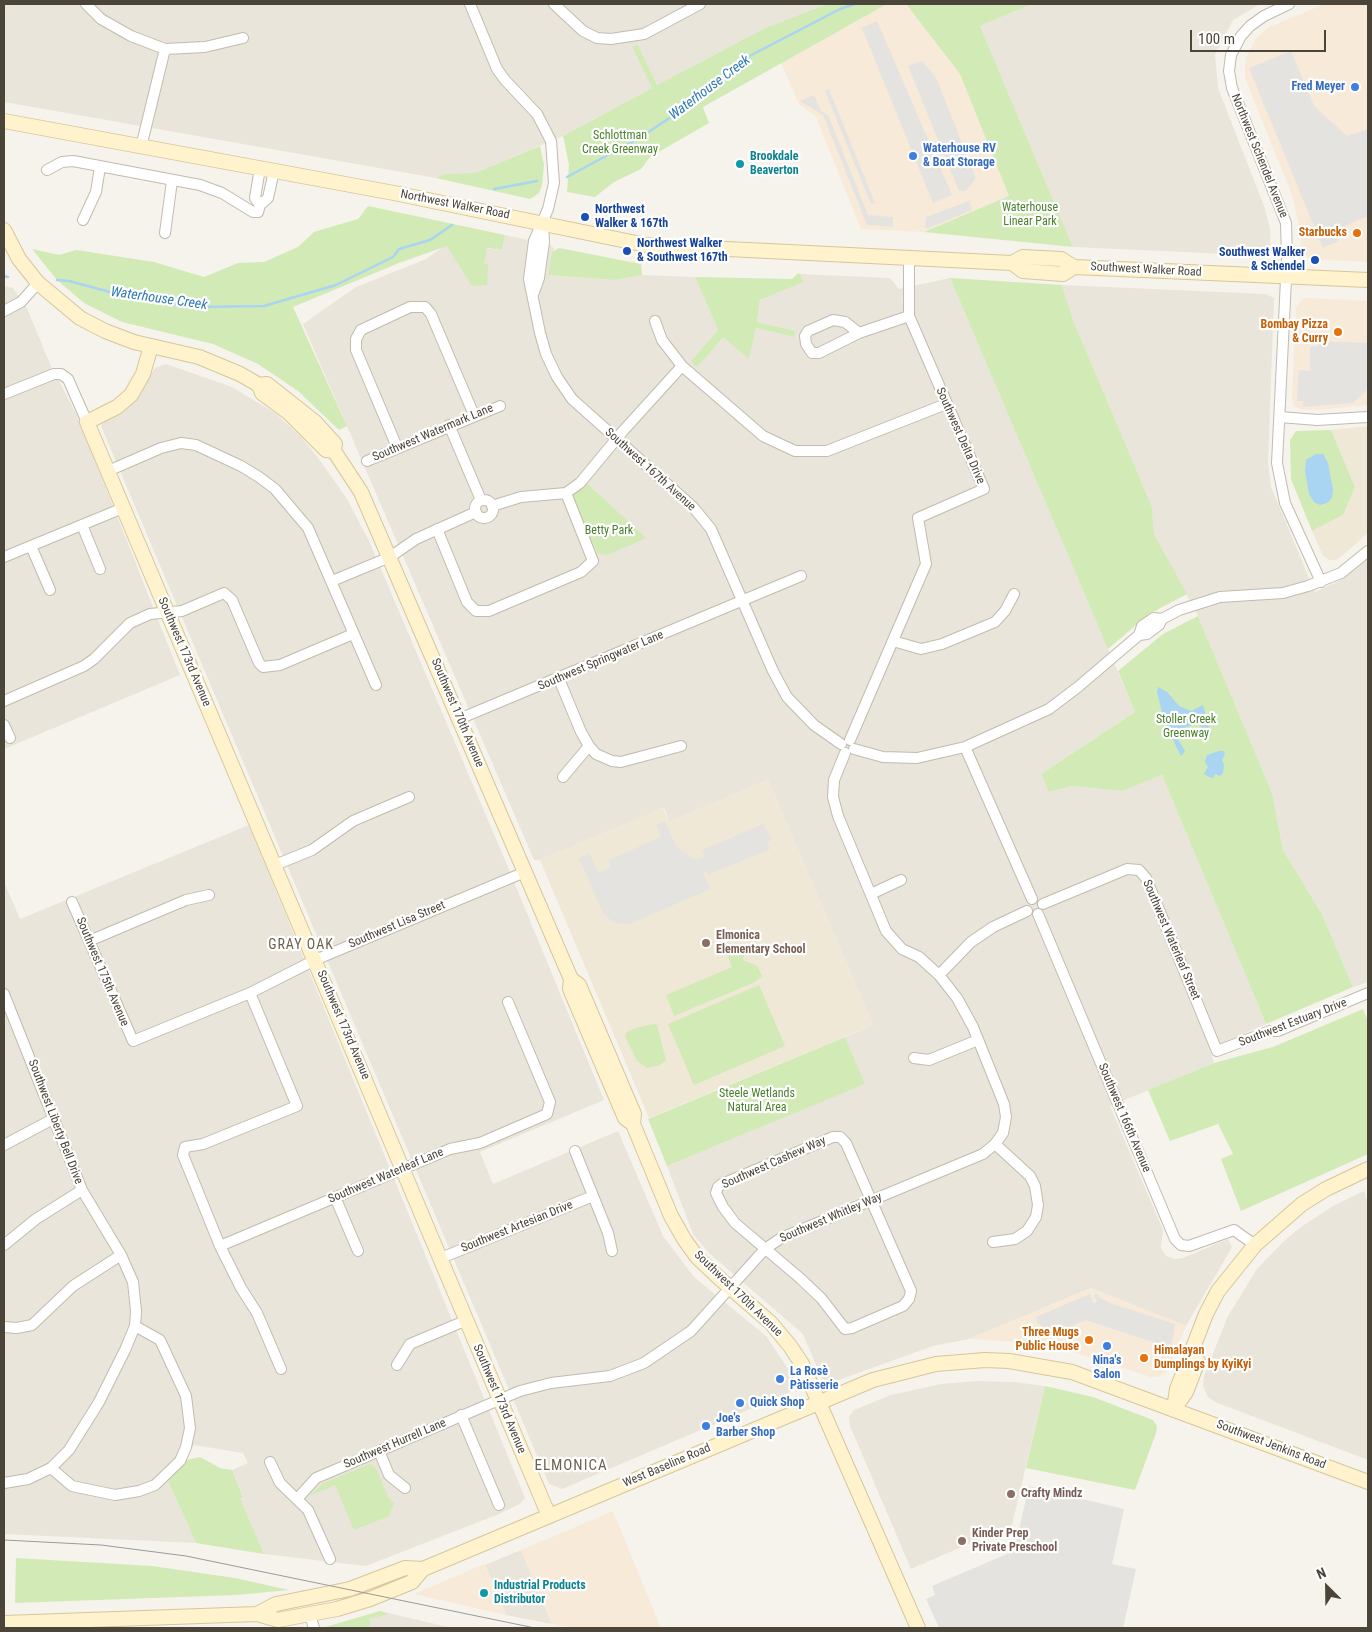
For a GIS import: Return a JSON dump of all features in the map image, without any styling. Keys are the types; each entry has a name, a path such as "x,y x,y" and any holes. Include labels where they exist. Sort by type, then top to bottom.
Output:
{"main road":[{"name":"Northwest Walker Road","path":"4,121 646,244 909,258"},
{"name":"Southwest 170th Avenue","path":"4,230 19,259 38,283 80,318 105,331 151,346 199,357 230,369 258,385 267,384 300,409 335,444 334,451 361,492 390,557 571,979 579,985 634,1114 633,1124 671,1216 684,1239 709,1270 761,1313 790,1346 802,1364 918,1628"},
{"name":"Southwest Walker Road","path":"909,258 1012,263 1023,257 1061,259 1074,267 1286,278 1368,280"},
{"path":"87,422 117,407 131,395 143,374 151,346"},
{"name":"Southwest 173rd Avenue","path":"87,422 404,1168 549,1516"},
{"path":"1174,1409 1186,1392 1213,1318 1224,1297 1226,1283 1255,1245 1302,1204 1326,1189 1368,1169"},
{"name":"West Baseline Road","path":"4,1623 102,1624 257,1614 278,1620 312,1622 412,1582 424,1569 819,1402 888,1374 936,1364 985,1360 1037,1364 1072,1372 1174,1409"},
{"name":"Southwest Jenkins Road","path":"1174,1409 1368,1482"},
{"name":"West Baseline Road","path":"257,1614 276,1604 350,1589 405,1568 424,1569"}],"street":[{"path":"86,4 101,19 132,36 165,49 205,47 243,38"},
{"name":"Southwest 167th Avenue","path":"470,4 498,69 505,80 537,114 551,141 554,183 543,223 534,241 529,279 534,292 540,333 546,354 557,377 572,399 693,507 711,529 773,672 787,697 814,725 848,746"},
{"path":"554,4 583,31 597,38 611,39 644,34 700,4"},
{"name":"Northwest Schendel Avenue","path":"1289,4 1264,16 1250,26 1241,36 1231,55 1229,71 1232,88 1284,213 1287,232 1286,278 1277,463 1286,503 1320,582"},
{"path":"141,147 165,49"},
{"path":"46,170 67,161 212,188 253,212 258,212 260,206 268,198 267,170"},
{"path":"83,220 96,192 100,167"},
{"path":"165,233 172,181"},
{"name":"Southwest Delta Drive","path":"848,746 926,564 918,518 984,489 909,316 909,258"},
{"path":"4,311 26,298 38,283"},
{"path":"397,446 356,350 356,339 361,330 410,307 425,307 431,314 474,415"},
{"path":"859,333 845,322 833,320 808,331 805,336 806,344 812,352 819,352 859,333 909,316"},
{"path":"655,321 662,340 682,366 763,436 795,450 827,451 946,404"},
{"path":"492,506 521,496 554,496 566,493 580,484 616,439 682,366"},
{"path":"4,394 54,374 61,374 68,379 87,422"},
{"name":"Southwest Watermark Lane","path":"366,461 397,446 500,406"},
{"path":"1280,417 1317,420 1368,416"},
{"path":"449,425 481,500"},
{"path":"108,471 160,448 181,443 196,445 241,466 275,489 301,519 315,541 376,685"},
{"path":"437,529 468,602 476,611 489,611 581,572 593,561 566,493"},
{"path":"481,500 487,501 492,506 492,512 488,517 481,517 476,512 476,505 481,500"},
{"path":"4,558 123,508"},
{"path":"332,581 390,557 416,539 476,512"},
{"path":"82,525 100,569"},
{"path":"32,546 50,590"},
{"path":"993,1242 1015,1239 1027,1231 1036,1217 1038,1195 1030,1176 996,1144 1003,1133 1006,1117 1004,1104 978,1040 957,998 939,976 919,957 902,949 886,931 838,816 833,798 834,780 848,746 883,757 917,758 965,747 1048,709 1078,687 1140,635 1147,634 1159,625 1162,619 1179,610 1212,599 1283,592 1320,582 1341,573 1368,551"},
{"name":"Southwest Springwater Lane","path":"459,719 559,679 801,576"},
{"path":"4,701 84,666 94,659 130,623 150,614 182,611 224,593 232,600 259,663 264,667 280,665 353,634"},
{"path":"894,641 921,649 942,644 995,622 1005,611 1014,594"},
{"path":"559,679 588,746 605,758 621,762 682,746"},
{"path":"4,725 10,738"},
{"path":"563,777 588,746"},
{"path":"965,747 1032,899"},
{"path":"275,865 312,850 353,820 409,797"},
{"name":"Southwest Waterleaf Street","path":"1043,904 1127,869 1139,870 1146,878 1217,1051"},
{"name":"Southwest Lisa Street","path":"133,1041 250,993 315,960 525,872"},
{"path":"871,894 901,880"},
{"path":"88,942 186,900 209,895"},
{"path":"1032,899 1038,899 1043,904 1042,911 1038,914 1031,915 1027,911 1027,904 1032,899"},
{"name":"Southwest 175th Avenue","path":"72,902 133,1041"},
{"path":"939,976 971,942 993,927 1027,911"},
{"name":"Southwest 166th Avenue","path":"1038,914 1175,1239 1181,1245 1189,1246 1234,1230 1255,1245"},
{"path":"250,993 297,1106 204,1144 185,1147 183,1155 220,1246 241,1288 257,1313 281,1370"},
{"name":"Southwest Estuary Drive","path":"1217,1051 1270,1031 1278,1031 1368,993"},
{"name":"Southwest Liberty Bell Drive","path":"4,1482 28,1479 50,1468 69,1450 99,1402 135,1326 136,1295 133,1282 121,1255 82,1190 5,1000"},
{"name":"Southwest Waterleaf Lane","path":"220,1246 450,1149 480,1143 547,1114 550,1102 508,1002"},
{"path":"914,1058 929,1060 978,1040"},
{"path":"4,1145 53,1119"},
{"name":"Southwest Cashew Way","path":"765,1249 726,1212 716,1194 718,1187 722,1184 832,1137 840,1137 846,1143 871,1200"},
{"name":"Southwest Whitley Way","path":"500,1399 520,1391 551,1383 610,1376 644,1363 691,1331 731,1289 765,1249 781,1238 983,1154 996,1144"},
{"path":"575,1152 608,1233 612,1251"},
{"path":"4,1245 36,1219 82,1190"},
{"name":"Southwest Artesian Drive","path":"441,1258 593,1196"},
{"path":"335,1197 358,1250"},
{"path":"765,1249 814,1291 845,1328 852,1328 904,1306 909,1299 910,1291 871,1200"},
{"path":"4,1327 17,1328 32,1325 73,1286 121,1255"},
{"path":"397,1364 410,1344 467,1320"},
{"path":"50,1468 72,1486 115,1495 139,1492 155,1485 180,1461 186,1448 190,1428 186,1396 160,1340 135,1326"},
{"name":"Southwest Hurrell Lane","path":"298,1498 316,1478 500,1399"},
{"path":"461,1415 499,1505"},
{"path":"379,1452 388,1474 405,1488"},
{"path":"270,1462 280,1484 298,1498 308,1510 330,1559"}],"shaded area":[{"path":"4,4 827,4 765,28 657,85 638,45 633,46 652,88 563,136 475,173 445,174 436,178 4,102"},
{"name":"Waterhouse RV & Boat Storage","path":"887,4 906,4 960,74 1009,196 924,232 861,229 816,117 799,104 781,63"},
{"path":"1032,4 1260,4 1233,20 1215,55 1218,88 1264,206 1270,228 1271,256 1073,247 980,26"},
{"path":"1325,4 1368,4 1368,262 1310,259 1302,255 1299,225 1292,195 1245,78 1245,59 1257,37 1269,27"},
{"path":"877,21 952,195 933,203 862,28"},
{"path":"1291,51 1314,106 1347,136 1368,129 1368,216 1335,230 1339,241 1323,248 1249,68"},
{"path":"922,61 936,78 976,178 966,191 959,191 908,66"},
{"path":"829,89 875,203 871,204 825,91"},
{"path":"814,95 821,111 828,115 868,215 893,217 893,227 867,225 823,115 800,101"},
{"path":"969,201 972,210 925,228 926,217"},
{"path":"505,235 551,245 554,249 548,275 614,280 642,275 695,277 718,330 691,361 723,336 749,358 756,328 794,337 796,331 757,322 760,300 804,282 800,274 890,278 899,289 950,278 1135,712 1041,774 1049,792 1072,786 1123,791 1162,775 1266,1024 1210,1049 1214,1063 1110,1106 1163,1230 1161,1248 1166,1256 1175,1259 1183,1258 1228,1239 1232,1247 1186,1326 1091,1288 969,1339 933,1346 836,1381 822,1379 803,1334 709,1253 693,1234 667,1166 864,1084 845,1037 873,1025 768,780 669,822 664,808 540,860 534,860 303,324 356,287 426,259 446,245 502,250","holes":["587,483 645,538 597,553 574,500"]},
{"path":"1062,285 1266,294 1274,298 1268,462 1271,487 1315,592 1339,581 1368,559 1368,982 1353,987 1322,914 1283,850 1272,793 1198,616 1154,534 1152,507 1073,320"},
{"path":"4,286 13,288 27,308 50,364 77,415 180,675 4,749"},
{"path":"1307,298 1368,301 1368,405 1318,410 1300,409 1294,406 1292,399 1296,308 1301,300"},
{"path":"1318,341 1368,343 1368,389 1353,403 1303,407 1303,401 1297,401 1299,370 1310,371 1310,347 1318,346"},
{"path":"166,364 232,387 275,413 301,437 347,499 369,541 505,860 604,1100 480,1152 493,1184 618,1131 663,1236 694,1277 766,1336 794,1378 794,1386 790,1392 562,1489 549,1484 101,426 102,423 120,413 133,402 155,368"},
{"path":"1368,426 1368,533 1336,560 1329,560 1323,556 1312,531 1343,515 1355,487 1331,430"},
{"name":"Elmonica Elementary School","path":"768,780 873,1025 649,1118 540,860 663,808 669,822"},
{"path":"665,821 677,848 696,860 705,857 702,850 763,824 772,839 767,842 770,849 708,875 706,871 703,873 710,889 630,924 614,923 603,913 579,858 589,853 598,873 611,867 609,860 661,837 656,825"},
{"path":"249,825 525,1498 520,1504 499,1514 366,1566 264,1554 240,1498 243,1496 232,1470 248,1463 243,1453 194,1445 168,1481 196,1543 4,1534 4,882 20,919"},
{"path":"1364,1191 1368,1202 1368,1460 1215,1402 1208,1397 1203,1386 1204,1376 1228,1316 1257,1269 1283,1242 1301,1227 1333,1206"},
{"path":"1091,1288 1186,1326 1167,1371 1158,1377 1151,1377 1064,1349 1019,1342 969,1339"},
{"path":"1097,1293 1100,1298 1110,1303 1175,1324 1171,1348 1086,1320 1050,1335 1037,1322 1036,1317 1090,1294 1093,1303 1097,1302 1094,1295"},
{"path":"977,1381 1014,1382 1045,1386 1012,1525 911,1569 850,1426 849,1417 854,1410 891,1395 941,1384"},
{"path":"1029,1486 1124,1509 1112,1564 1136,1569 1123,1628 939,1628 926,1599 935,1595 932,1586 1014,1551"},
{"path":"613,1511 661,1628 575,1628 552,1624 521,1550"},
{"path":"521,1550 552,1624 506,1615 485,1565"},
{"path":"484,1564 506,1615 414,1594"},
{"path":"380,1611 452,1628 326,1627"}],"green space":[{"name":"Schlottman Creek Greenway","path":"827,4 887,4 703,107 709,123 650,157 641,169 614,182 595,197 567,192 569,165 563,136 652,88 632,46 638,45 657,85 765,28"},
{"name":"Waterhouse Linear Park","path":"906,4 1032,4 980,26 1073,247 924,232 1009,196 960,74"},
{"path":"540,146 544,165 542,185 539,193 530,199 436,178 445,174 475,173"},
{"path":"368,206 505,235 502,250 487,248 484,264 488,264 487,285 472,286 447,246 399,263 293,307 347,426 339,430 298,391 258,364 213,344 122,322 84,303 57,280 32,249 59,255 76,250 154,262 204,277 238,263 264,262 298,247 314,232 358,219"},
{"path":"559,248 641,264 642,275 614,280 548,275 552,252"},
{"path":"798,273 804,282 760,300 757,322 796,331 794,337 756,328 749,359 723,337 697,367 691,361 718,330 695,277 792,279"},
{"path":"950,278 1062,285 1073,320 1152,507 1154,534 1187,594 1149,614 1108,649"},
{"path":"1331,430 1355,487 1343,515 1312,531 1291,479 1290,440 1296,431"},
{"name":"Betty Park","path":"587,483 646,538 607,555 597,553 573,500 574,494"},
{"name":"Stoller Creek Greenway","path":"1198,616 1272,793 1283,850 1322,914 1353,987 1266,1024 1162,775 1123,791 1072,786 1049,792 1041,774 1135,712 1118,671 1163,634"},
{"path":"726,951 744,955 743,960 757,966 762,976 755,982 674,1016 666,995 732,967"},
{"path":"759,985 785,1046 694,1085 668,1024"},
{"path":"1363,1009 1368,1021 1368,1154 1241,1211 1221,1159 1233,1154 1218,1124 1170,1141 1148,1090 1214,1063 1273,1047"},
{"path":"657,1025 666,1060 660,1065 647,1068 637,1061 625,1036 627,1032 639,1027"},
{"name":"Steele Wetlands Natural Area","path":"845,1037 865,1084 667,1166 648,1119"},
{"path":"1045,1386 1093,1397 1153,1420 1157,1426 1156,1433 1135,1490 1026,1468"},
{"path":"200,1457 220,1468 232,1470 243,1497 240,1498 264,1554 196,1543 168,1481 186,1460"},
{"path":"370,1464 376,1468 388,1497 394,1503 389,1516 354,1530 335,1485 309,1496 324,1483"},
{"path":"16,1558 152,1566 235,1578 289,1590 236,1595 15,1603"},
{"path":"380,1611 388,1614 369,1619 371,1625 365,1628 326,1627"}],"water":[{"path":"1316,454 1323,454 1328,463 1333,490 1332,498 1327,503 1320,505 1314,502 1309,494 1305,471 1306,460"},
{"path":"1158,687 1167,692 1179,706 1191,711 1203,705 1211,735 1207,739 1204,729 1197,723 1179,730 1176,736 1185,751 1181,756 1165,724 1157,692"},
{"path":"1224,751 1225,754 1222,760 1224,765 1223,773 1220,776 1215,774 1213,778 1209,777 1204,774 1208,767 1205,762 1207,755"}],"waterway":[{"name":"Waterhouse Creek","path":"567,177 638,139 689,105 734,72 740,61 840,9 855,4"},
{"name":"Waterhouse Creek","path":"494,189 537,181"},
{"name":"Waterhouse Creek","path":"57,280 69,281 136,299 199,307 264,306 336,285 393,257 399,249 430,240 452,225"},
{"name":"Waterhouse Creek","path":"4,276 8,277"}],"tram line":[{"path":"4,1540 101,1545 186,1556 535,1628"}],"place":[{"name":"Fred Meyer","path":"1355,87"},
{"name":"Waterhouse RV & Boat Storage","path":"913,156"},
{"name":"Brookdale Beaverton","path":"740,164"},
{"name":"Northwest Walker & 167th","path":"585,217"},
{"name":"Starbucks","path":"1357,233"},
{"name":"Northwest Walker & Southwest 167th","path":"627,251"},
{"name":"Southwest Walker & Schendel","path":"1315,260"},
{"name":"Bombay Pizza & Curry","path":"1338,332"},
{"name":"Elmonica Elementary School","path":"706,943"},
{"name":"Three Mugs Public House","path":"1089,1340"},
{"name":"Nina's Salon","path":"1107,1346"},
{"name":"Himalayan Dumplings by KyiKyi","path":"1144,1358"},
{"name":"La Rosè Pàtisserie","path":"780,1379"},
{"name":"Quick Shop","path":"740,1403"},
{"name":"Joe's Barber Shop","path":"706,1426"},
{"name":"Crafty Mindz","path":"1011,1494"},
{"name":"Kinder Prep Private Preschool","path":"962,1541"},
{"name":"Industrial Products Distributor","path":"484,1593"}],"district":[{"name":"GRAY OAK","path":"301,945"},
{"name":"ELMONICA","path":"571,1466"}]}
